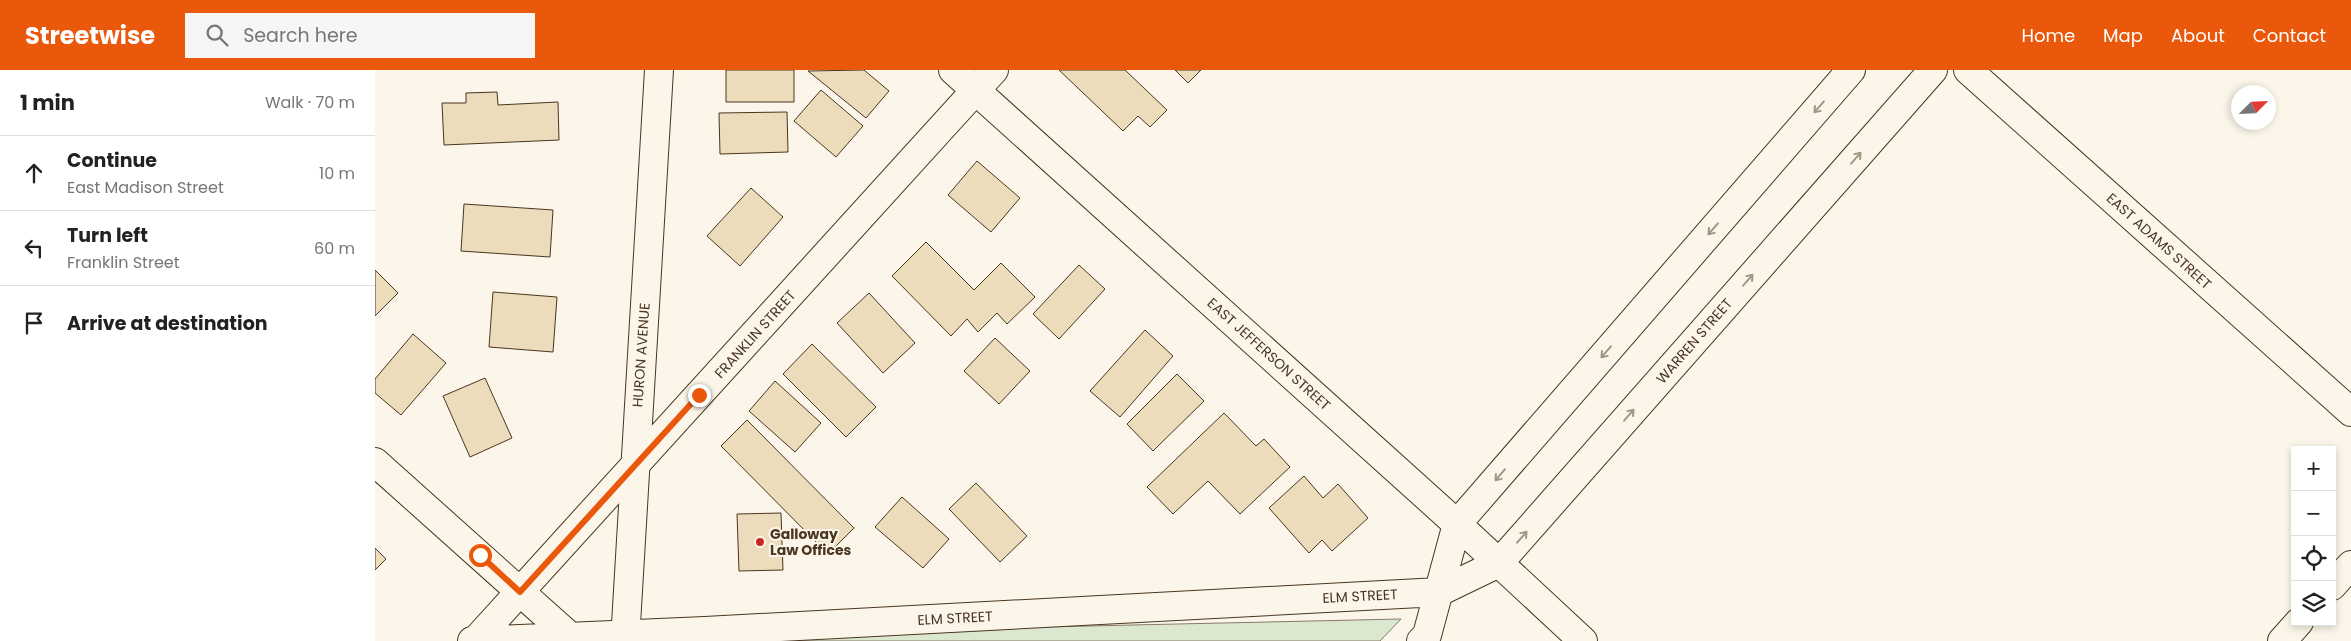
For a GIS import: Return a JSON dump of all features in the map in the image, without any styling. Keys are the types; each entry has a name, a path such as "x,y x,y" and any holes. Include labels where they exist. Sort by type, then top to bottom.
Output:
{"street":[{"name":"HURON AVENUE","path":"626,638 634,465 659,70"},
{"name":"EAST JEFFERSON STREET","path":"953,70 1457,524 1583,641"},
{"name":"FRANKLIN STREET","path":"474,641 994,70"},
{"path":"1421,641 1427,635 1457,524 1851,70"},
{"name":"WARREN STREET","path":"1439,592 1499,563 1933,70"},
{"name":"EAST ADAMS STREET","path":"1968,70 2351,412"},
{"path":"375,462 572,639"},
{"path":"2336,582 2351,565"},
{"name":"ELM STREET","path":"474,641 626,638 1439,592"},
{"path":"2282,641 2295,626"}],"green space":[{"path":"1401,619 1380,641 504,641 506,639"}],"building":[{"path":"726,70 794,70 794,102 726,102"},
{"path":"864,70 889,91 866,118 808,71"},
{"path":"1059,70 1125,70 1167,110 1150,127 1138,116 1123,131"},
{"path":"1175,70 1201,70 1188,83"},
{"path":"821,90 863,126 836,157 794,121"},
{"path":"497,92 498,105 558,102 559,140 444,145 442,103 466,103 466,93"},
{"path":"787,112 788,152 720,154 719,113"},
{"path":"977,161 1020,198 991,232 948,195"},
{"path":"751,188 783,217 740,266 707,236"},
{"path":"464,204 553,210 550,257 461,251"},
{"path":"926,242 974,290 1001,263 1035,297 1007,324 997,313 978,332 967,319 951,336 892,276"},
{"path":"1079,265 1105,289 1059,339 1033,314"},
{"path":"375,270 398,293 375,316"},
{"path":"493,292 557,297 553,352 489,347"},
{"path":"869,293 915,343 883,373 837,323"},
{"path":"1145,330 1173,356 1120,417 1090,391"},
{"path":"413,334 446,363 401,415 375,393 375,379"},
{"path":"995,338 1030,371 999,404 964,371"},
{"path":"812,344 876,407 846,437 783,374"},
{"path":"1177,374 1204,401 1153,451 1127,424"},
{"path":"485,378 512,438 470,457 443,396"},
{"path":"775,381 821,423 795,452 749,411"},
{"path":"1224,413 1256,446 1264,439 1290,467 1240,514 1208,481 1173,514 1147,487"},
{"path":"747,420 854,528 828,554 721,446"},
{"path":"1304,476 1323,498 1338,484 1368,518 1332,551 1322,540 1309,553 1269,508"},
{"path":"976,483 1027,536 1000,562 949,509"},
{"path":"902,497 949,539 923,568 875,527"},
{"name":"Galloway Law Offices","path":"781,513 783,570 739,571 737,514"},
{"path":"375,548 386,559 375,570"}],"place":[{"name":"Galloway Law Offices","path":"760,542"}],"route":[{"path":"480,555 520,592 699,395"}]}
